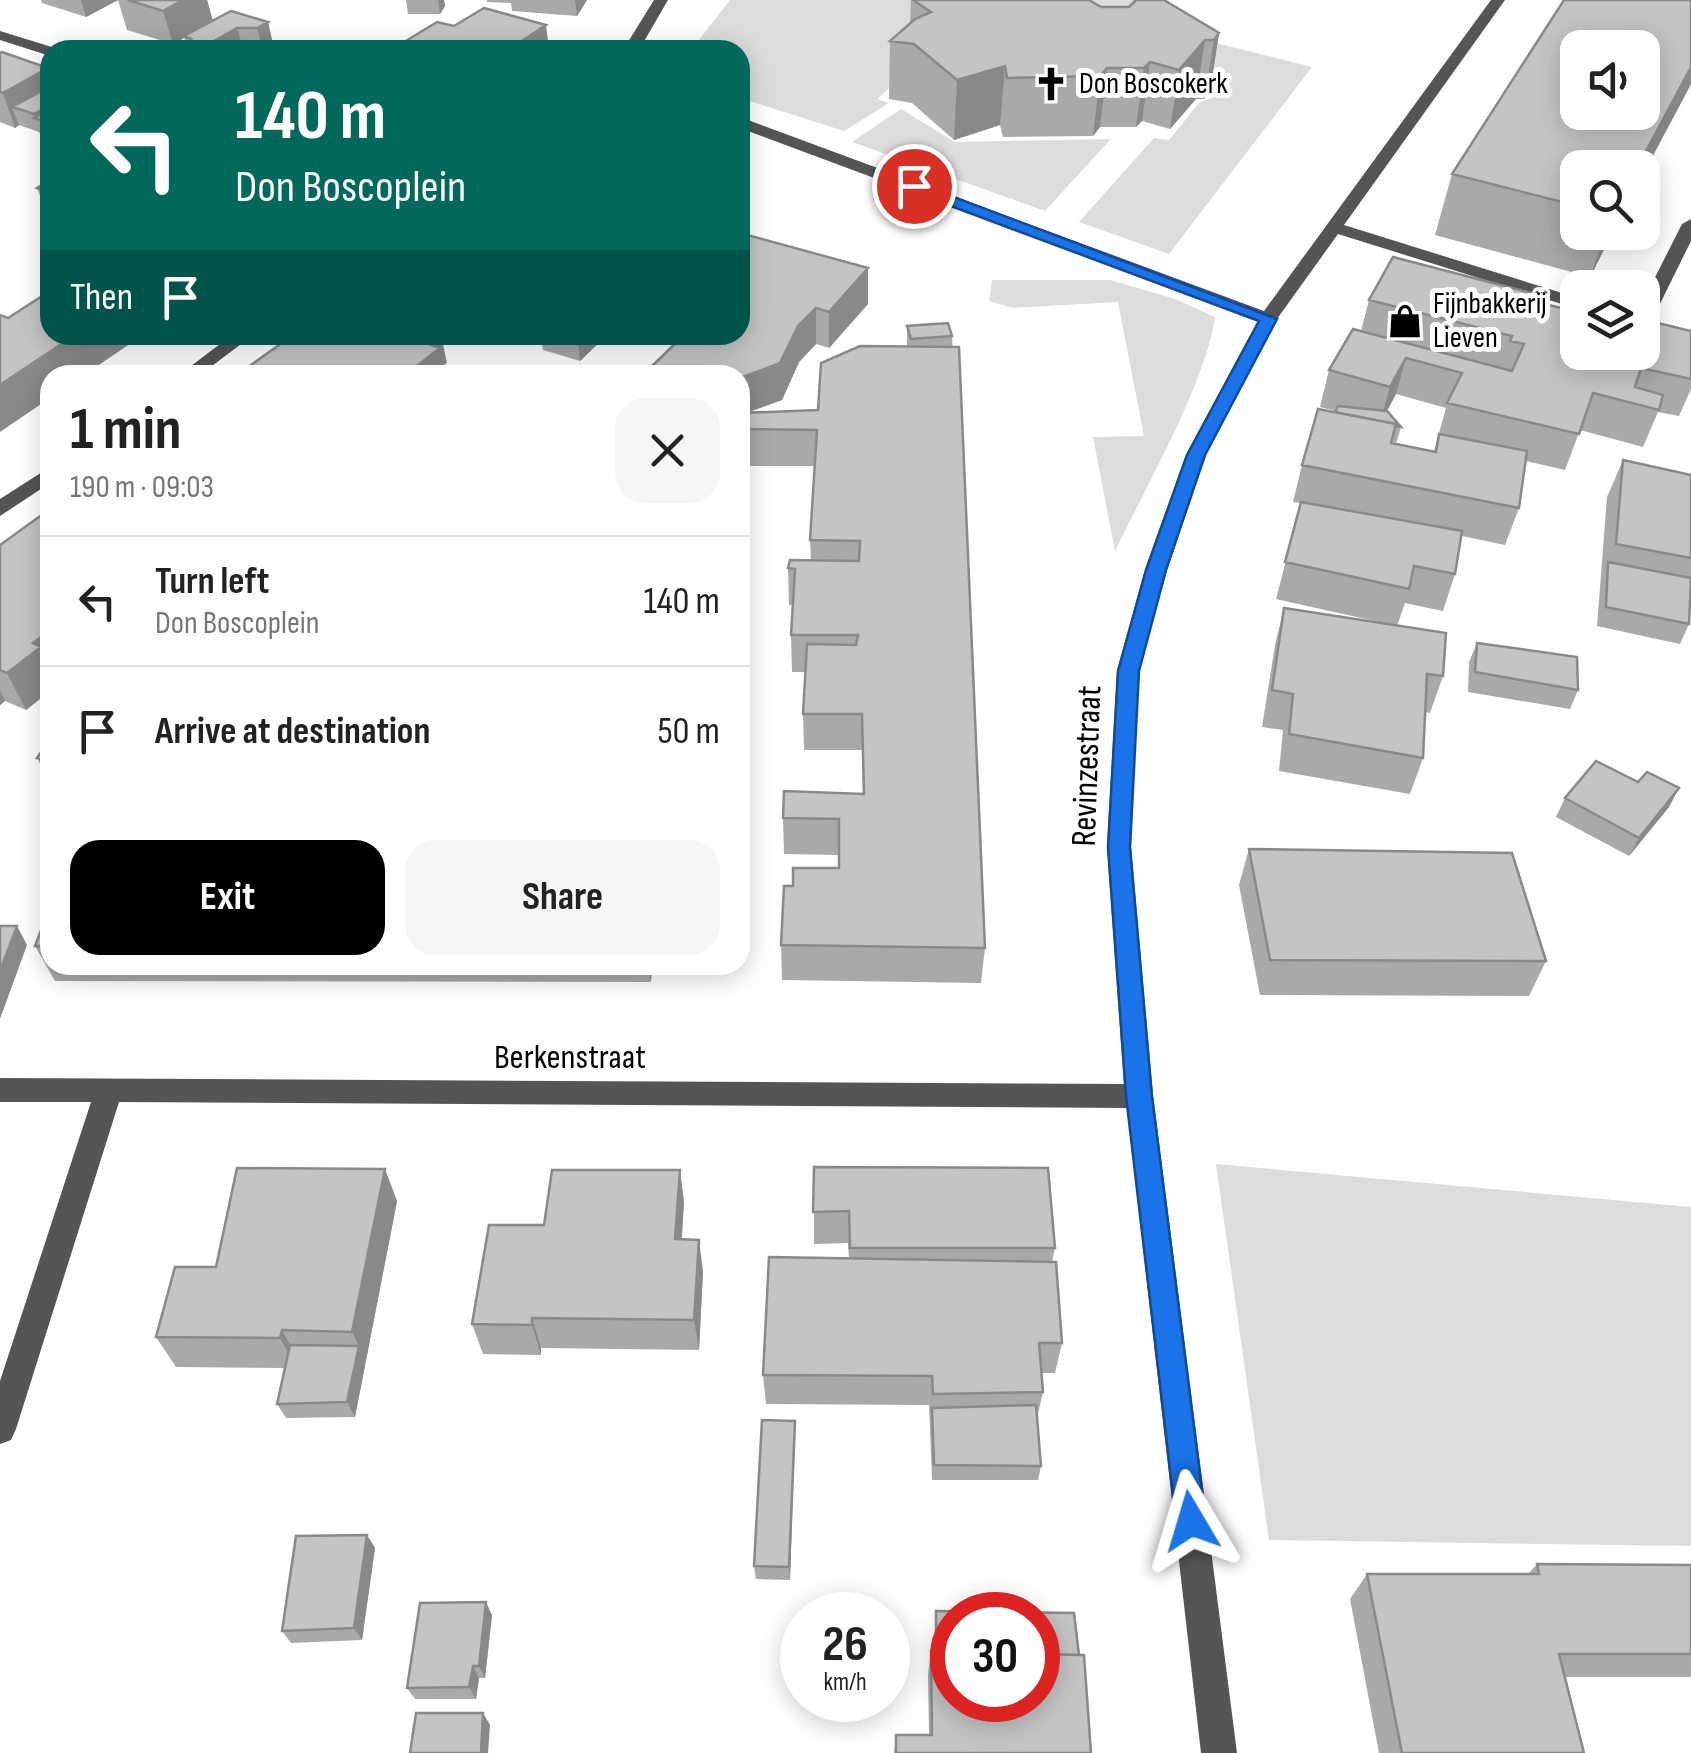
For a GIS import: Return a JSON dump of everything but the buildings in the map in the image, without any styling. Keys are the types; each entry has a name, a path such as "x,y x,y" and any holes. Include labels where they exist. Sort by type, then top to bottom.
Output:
{"street":[{"path":"637,40 662,0"},
{"name":"Revinzestraat","path":"1219,1753 1139,1096 1119,847 1128,671 1156,570 1196,455 1268,319 1498,0"},
{"path":"0,35 40,47"},
{"path":"750,126 1268,319"},
{"path":"1660,297 1691,224"},
{"path":"1333,227 1560,298"},
{"path":"202,365 230,345"},
{"path":"0,508 40,480"},
{"name":"Berkenstraat","path":"0,1090 1139,1096"},
{"path":"0,1429 108,1093"}],"shaded area":[{"path":"730,0 1158,0 911,69 877,99 889,103 844,131 750,101 750,40 699,40"},
{"path":"1180,34 1312,67 1169,254 1079,222 1154,138 1169,140 1199,103 1219,94 1153,51"},
{"path":"901,109 955,142 1111,139 1045,211 762,110 852,142"},
{"path":"992,280 1110,280 1175,299 1215,317 1187,403 1115,551 1093,437 1144,436 1118,302 1013,308 989,301"},
{"path":"1216,1164 1691,1207 1691,1546 1269,1540"}],"place":[{"name":"Don Boscokerk","path":"1051,84"},
{"name":"Fijnbakkerij Lieven","path":"1405,321"}],"route":[{"path":"914,186 1268,319 1196,455 1156,570 1128,671 1119,847 1139,1096 1191,1521"}]}
